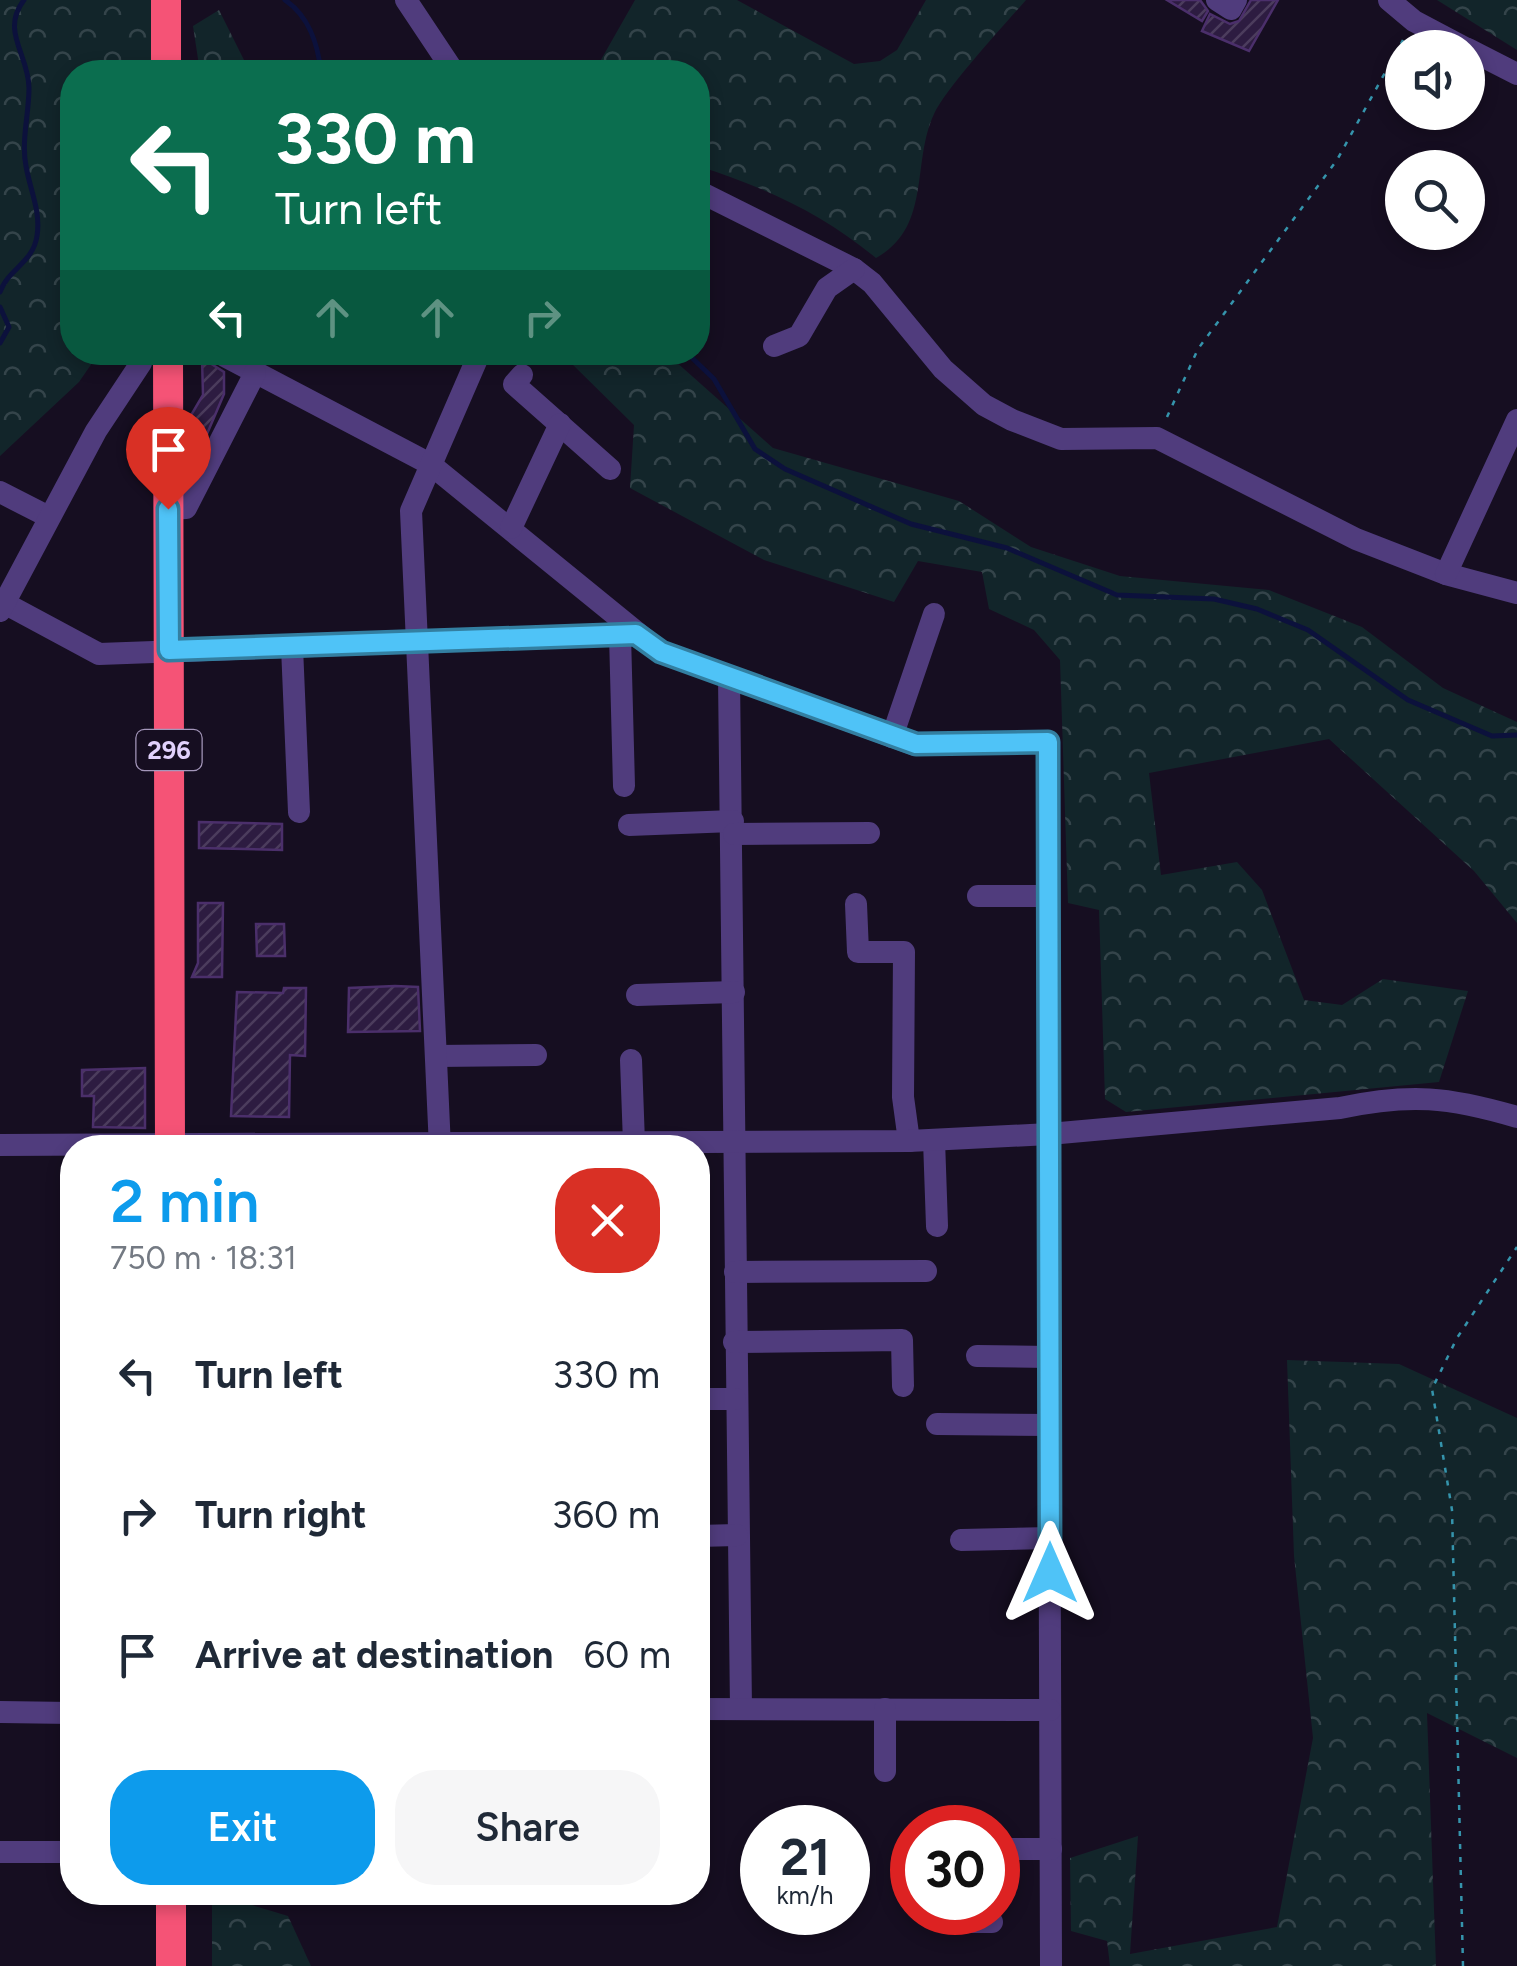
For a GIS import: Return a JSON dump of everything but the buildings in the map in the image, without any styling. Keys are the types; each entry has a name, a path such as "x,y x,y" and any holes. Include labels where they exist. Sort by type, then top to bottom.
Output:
{"highway":[{"path":"166,0 166,60"},
{"name":"296","path":"168,365 170,1135"},
{"path":"170,1905 171,1966"}],"street":[{"path":"406,0 446,60"},
{"path":"1217,0 1230,8 1236,0"},
{"path":"1389,0 1431,30"},
{"path":"1485,58 1517,74"},
{"path":"710,196 854,269 872,283 944,369 984,405 1061,439 1157,438 1356,539 1446,574 1517,593"},
{"path":"774,346 799,336 827,288 854,269"},
{"path":"140,365 96,432 4,597 100,654 628,634"},
{"path":"240,365 430,464 511,528 628,634 661,652 916,744 1048,742 1051,1966"},
{"path":"439,1135 429,1050 412,511 474,365"},
{"path":"168,509 186,508 256,374"},
{"path":"522,375 514,384 610,469"},
{"path":"1446,574 1517,420"},
{"path":"511,528 560,424"},
{"path":"0,492 50,517"},
{"path":"892,737 934,614"},
{"path":"624,786 628,634"},
{"path":"292,647 298,812"},
{"path":"729,676 734,827 734,1342 740,1709"},
{"path":"629,826 869,833"},
{"path":"978,896 1048,896"},
{"path":"856,904 858,952 904,952 903,1097 909,1141"},
{"path":"637,995 734,992"},
{"path":"429,1050 536,1055"},
{"path":"631,1060 634,1135"},
{"path":"710,1143 909,1141 1048,1134 1340,1108 1379,1100 1453,1098 1517,1117"},
{"path":"934,1140 938,1226"},
{"path":"0,1146 60,1146"},
{"path":"734,1272 926,1271"},
{"path":"734,1342 902,1340 903,1386"},
{"path":"977,1356 1049,1357"},
{"path":"710,1399 735,1398"},
{"path":"937,1424 1050,1424"},
{"path":"710,1536 738,1535"},
{"path":"961,1540 1050,1538"},
{"path":"710,1709 1050,1710"},
{"path":"885,1709 885,1770"},
{"path":"0,1712 60,1714"},
{"path":"1020,1849 1050,1850"},
{"path":"0,1852 60,1852"}],"path":[{"path":"1157,438 1198,349 1336,160 1414,21"},
{"path":"1463,1966 1452,1510 1432,1390 1456,1338 1517,1247"}],"green space":[{"path":"0,0 154,0 154,60 60,60 60,365 91,365 79,382 0,456"},
{"path":"635,0 737,0 854,64 880,61 897,50 926,0 1026,0 950,89 934,114 913,212 894,245 876,258 792,203 710,170 710,60 601,60"},
{"path":"1437,0 1517,0 1517,50"},
{"path":"219,10 244,60 198,60 193,26"},
{"path":"573,365 680,365 773,448 959,501 1031,547 1120,576 1269,590 1362,627 1443,688 1517,722 1517,923 1474,871 1329,739 1149,773 1161,875 1237,862 1262,890 1304,1000 1342,1005 1383,979 1468,991 1439,1082 1126,1112 1105,1099 1099,910 1068,903 1060,660 1034,630 989,609 982,572 918,561 894,602 764,560 630,488 634,425"},
{"path":"1287,1360 1399,1364 1517,1418 1517,1758 1427,1713 1436,1966 1110,1966 1107,1941 1071,1931 1070,1858 1138,1836 1130,1954 1277,1927 1313,1738 1294,1556"},
{"path":"212,1905 252,1905 288,1916 311,1966 212,1966"}],"waterway":[{"path":"0,292 31,253 38,227 25,157 28,76 15,33 17,11 24,0"},
{"path":"285,0 311,32 319,60"},
{"path":"0,307 9,327 0,343"},
{"path":"699,365 714,379 755,449 785,469 911,524 1007,548 1117,595 1214,599 1257,609 1308,630 1408,700 1492,736 1517,735"}],"route":[{"path":"168,509 169,650 636,634 661,652 916,744 1048,742 1050,1573"}]}
